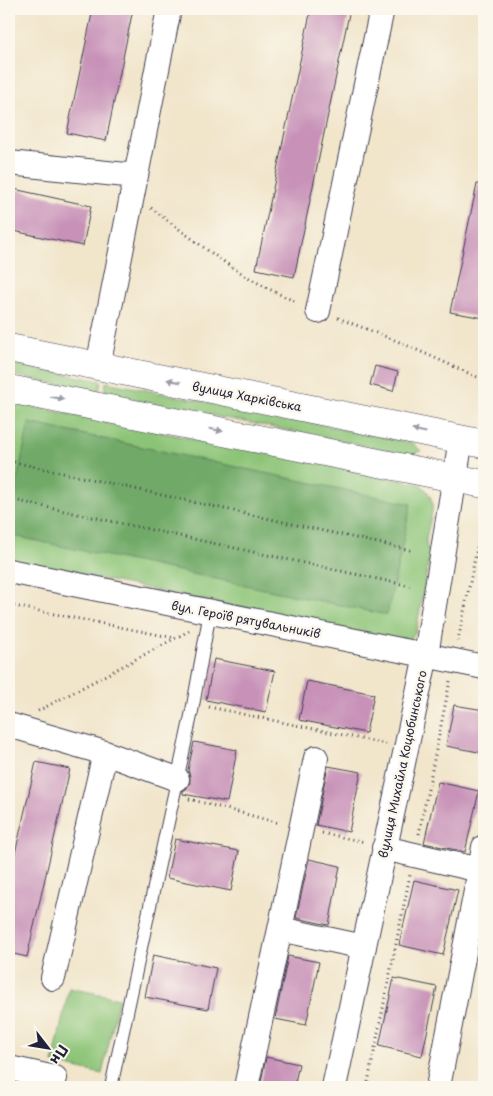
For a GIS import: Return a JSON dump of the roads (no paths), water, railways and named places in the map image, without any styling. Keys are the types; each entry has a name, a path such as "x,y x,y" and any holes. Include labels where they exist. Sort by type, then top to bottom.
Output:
{"street":[{"path":"98,366 169,9"},
{"path":"318,311 382,9"},
{"path":"9,163 136,176"},
{"name":"вулиця Харківська","path":"9,348 473,442"},
{"path":"9,389 484,484"},
{"name":"вулиця Михайла Коцюбинського","path":"334,1087 364,947 379,846 426,655 455,479 473,442"},
{"name":"вул. Героїв рятувальників","path":"9,571 209,616 484,667"},
{"path":"10,725 105,753 176,787"},
{"path":"53,978 105,753"},
{"path":"246,1087 316,758"},
{"path":"379,846 480,870"},
{"path":"438,1087 484,847"},
{"path":"280,928 364,947"},
{"path":"9,1068 55,1078"}],"lane":[{"path":"111,1087 194,704 209,616"}]}
